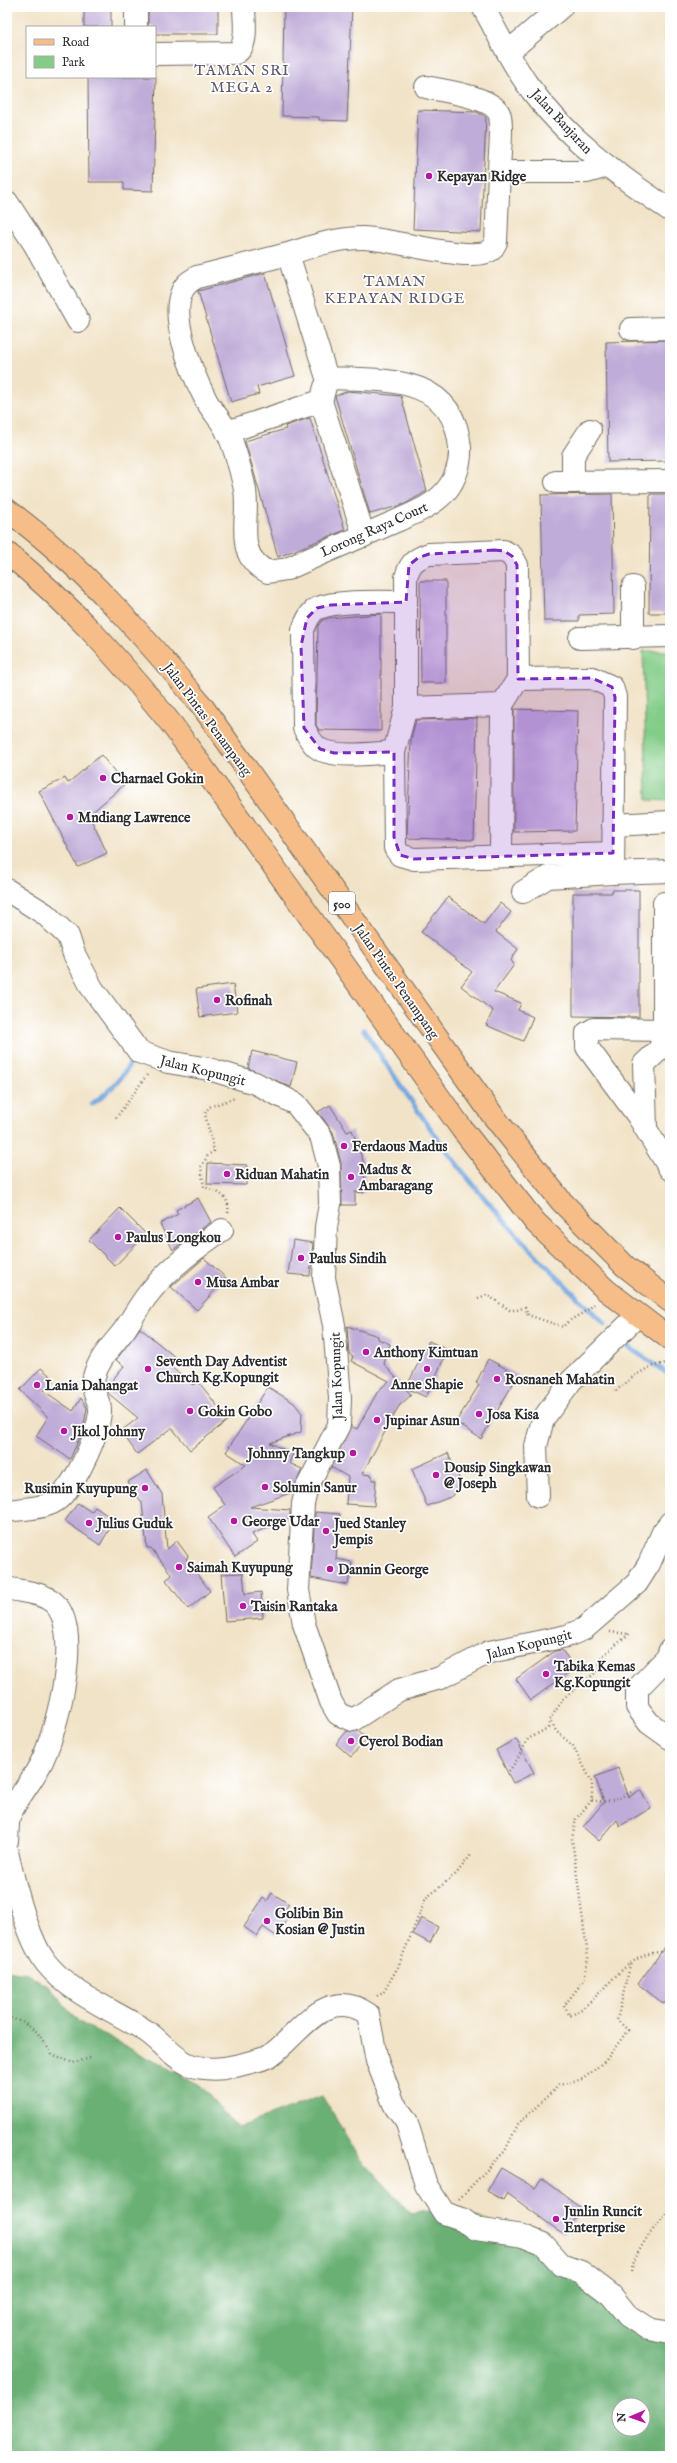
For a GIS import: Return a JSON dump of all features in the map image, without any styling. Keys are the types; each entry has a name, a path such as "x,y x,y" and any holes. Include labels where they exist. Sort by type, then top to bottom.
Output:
{"main road":[{"name":"Jalan Pintas Penampang","path":"7,510 50,544 89,580 152,646 202,706 490,1113 561,1201 625,1266 670,1301"},
{"name":"500","path":"7,553 72,611 127,669 173,726 462,1129 535,1222 606,1290 670,1339"},
{"path":"296,898 323,877"}],"street":[{"path":"136,7 136,26"},
{"path":"156,54 236,53 240,50 244,41 244,7"},
{"name":"Jalan Banjaran","path":"483,7 527,84 551,112 579,142 608,166 670,210"},
{"path":"508,52 561,7"},
{"path":"364,536 321,401 327,378 288,254 324,242 365,238 471,254 491,250 496,242 497,235 500,116 494,108 485,101 426,87"},
{"path":"499,172 587,172 608,166"},
{"path":"7,202 78,321"},
{"name":"Lorong Raya Court","path":"288,254 198,277 187,284 181,296 180,307 183,342 206,400 227,432 240,466 246,492 245,534 253,562 268,572 277,572 410,515 442,496 450,486 456,473 460,453 459,434 449,412 439,398 427,390 380,381 327,378"},
{"path":"631,329 670,328"},
{"path":"227,432 321,401"},
{"path":"590,430 573,456 565,482 670,481"},
{"path":"501,855 502,705 518,679 517,565 512,556 504,551 494,550 429,554 418,558 409,565 406,577 406,708 394,752 394,837 395,848 400,855 414,859 501,855 613,863 670,871"},
{"path":"633,587 633,638"},
{"path":"394,752 334,753 320,749 310,740 304,728 303,630 307,618 317,608 332,605 406,602"},
{"path":"580,638 670,636"},
{"path":"518,679 592,678 612,687 615,697 613,863"},
{"path":"406,708 502,705"},
{"path":"613,825 670,822"},
{"path":"523,892 548,877 613,863"},
{"name":"Jalan Kopungit","path":"7,890 45,914 68,936 74,954 92,988 139,1052 168,1062 209,1069 255,1083 296,1104 321,1136 330,1166 330,1204 326,1227 324,1278 334,1325 340,1398 339,1425 308,1487 304,1504 298,1590 301,1614 331,1702 338,1714 353,1720 399,1690 440,1678 489,1652 567,1636 584,1629 637,1583 649,1564 663,1532 670,1523"},
{"path":"646,1129 644,1064 660,1049 667,1030 664,903"},
{"path":"667,1030 594,1029 587,1033 586,1040 587,1047 646,1129 670,1169"},
{"path":"7,1511 51,1503 67,1491 76,1479 96,1430 101,1410 93,1394 94,1377 105,1353 124,1330 149,1293 193,1251 222,1230"},
{"path":"538,1496 536,1446 543,1419 571,1381 638,1315"},
{"path":"7,1588 38,1594 58,1606 64,1622 67,1656 63,1691 51,1740 42,1761 9,1815 7,1841"},
{"path":"670,1650 667,1658 637,1689 637,1708 649,1723 670,1738"},
{"path":"7,1852 12,1877 31,1933 46,1963 88,2000 147,2032 186,2063 209,2069 230,2067 266,2058 286,2043 311,2017 333,2006 356,2006 368,2014 377,2061 394,2104 406,2120 426,2185 444,2213 462,2219 476,2229 523,2236 543,2244 562,2265 581,2272 611,2295 628,2316 648,2329 670,2333"}],"path":[{"path":"116,1118 143,1078 162,1061 168,1062"},
{"path":"222,1230 229,1210 228,1202 217,1190 204,1187 201,1167 208,1155 214,1151 205,1114 209,1107 237,1098"},
{"path":"478,1298 487,1295 510,1310 517,1310 522,1306 527,1310 528,1314 563,1327 570,1318 580,1317 591,1307"},
{"path":"616,1391 634,1376 650,1367 670,1362"},
{"path":"509,1771 518,1760 528,1739 548,1728 550,1719 564,1698 600,1669 599,1659 629,1634"},
{"path":"550,1719 556,1731 573,1746 592,1782 592,1800 576,1819 572,1839 588,1958 584,1980 564,2006 570,2016 584,2009 632,1961 661,1952"},
{"path":"592,1800 603,1802 618,1799 631,1792"},
{"path":"356,2006 383,1993 398,1967 426,1898 456,1874 471,1855"},
{"path":"444,2213 505,2151 518,2124 538,2104 559,2085 583,2079 606,2060 628,2030 617,2020 632,1961"},
{"path":"7,2017 22,2022 37,2032 52,2054 74,2063 90,2058"},
{"path":"630,2272 636,2252 648,2234 670,2210"}],"highlighted area":[{"path":"494,550 504,551 512,556 517,565 518,679 592,678 612,687 615,697 613,853 414,859 400,855 394,837 394,752 334,753 320,749 304,728 301,646 307,618 317,608 331,605 406,602 409,565 418,558 429,554"}],"green space":[{"path":"643,651 670,651 670,801 647,800"},
{"path":"7,1970 27,1973 49,1986 79,2022 200,2085 237,2128 322,2096 359,2157 411,2213 450,2206 549,2247 670,2342 670,2456 7,2456"}],"building":[{"path":"84,7 111,7 111,26 84,26"},
{"path":"148,7 218,7 218,34 156,34 156,26 148,26"},
{"path":"284,7 352,7 347,121 319,120 319,117 282,116"},
{"path":"88,78 156,78 153,191 124,190 124,182 89,182"},
{"name":"Kepayan Ridge","path":"418,110 477,112 486,117 481,232 413,229"},
{"path":"265,273 295,376 257,387 259,394 231,402 198,291"},
{"path":"670,340 670,461 608,462 606,342"},
{"path":"348,391 401,396 427,491 405,504 370,514 335,396"},
{"path":"310,418 345,530 278,557 245,441 286,429 285,426"},
{"path":"612,494 614,614 579,615 579,621 544,621 541,495"},
{"path":"650,494 670,494 670,613 649,613"},
{"path":"420,581 446,581 446,683 421,683"},
{"path":"381,614 381,731 319,730 316,725 318,626 323,620 329,618"},
{"path":"514,709 578,711 575,831 514,832"},
{"path":"477,718 474,840 407,838 411,739 416,720"},
{"path":"101,755 125,784 89,815 107,853 78,867 39,791 65,778 68,783"},
{"path":"612,890 639,890 639,1017 573,1016 573,893 612,893"},
{"path":"448,897 484,924 500,903 511,912 496,932 518,949 511,960 514,965 494,992 521,1003 518,1010 533,1017 523,1041 486,1025 493,1011 461,986 472,972 421,932"},
{"name":"Rofinah","path":"233,984 237,1012 200,1017 196,989"},
{"path":"252,1051 297,1062 291,1087 248,1068"},
{"path":"330,1105 347,1132 352,1130 365,1166 364,1193 355,1192 355,1205 342,1205 341,1163 333,1132 318,1112"},
{"name":"Riduan Mahatin","path":"208,1163 247,1165 246,1185 207,1184"},
{"name":"Musa Ambar","path":"198,1198 211,1222 173,1250 160,1224 178,1214 176,1210"},
{"name":"Paulus Longkou","path":"120,1208 146,1234 115,1266 89,1240"},
{"name":"Paulus Sindih","path":"293,1240 313,1243 310,1276 288,1274"},
{"name":"Musa Ambar","path":"204,1258 226,1278 197,1310 171,1287"},
{"path":"347,1326 378,1336 378,1339 390,1344 384,1364 411,1395 399,1406 362,1474 372,1475 372,1480 376,1480 374,1506 346,1504 348,1477 331,1467 351,1426 357,1429 378,1391 389,1381 351,1361 353,1356 349,1354"},
{"path":"140,1328 176,1358 170,1366 193,1385 198,1381 228,1420 190,1450 172,1428 137,1454 121,1431 138,1418 108,1393 106,1388 124,1366 116,1360"},
{"name":"Anne Shapie","path":"429,1341 448,1350 426,1397 406,1388"},
{"path":"488,1359 518,1375 481,1439 456,1422 479,1385 476,1383"},
{"name":"Jikol Johnny","path":"41,1368 55,1380 44,1391 73,1411 81,1398 87,1408 83,1430 70,1459 36,1436 48,1417 20,1390"},
{"path":"268,1387 294,1403 302,1413 301,1432 270,1443 293,1454 289,1463 302,1469 293,1492 250,1507 290,1510 290,1518 252,1534 257,1542 235,1557 208,1517 225,1505 213,1487 246,1465 226,1452"},
{"name":"Dousip Singkawan @ Joseph","path":"448,1453 460,1481 453,1496 427,1506 412,1469"},
{"path":"147,1470 162,1494 167,1549 177,1541 188,1556 186,1559 210,1591 188,1609 166,1580 172,1575 151,1548 147,1548 142,1503 128,1482"},
{"name":"Julius Guduk","path":"78,1503 91,1512 95,1507 110,1517 107,1522 112,1525 100,1545 65,1521"},
{"path":"315,1512 340,1514 336,1559 352,1562 348,1585 311,1578"},
{"name":"Taisin Rantaka","path":"243,1573 245,1594 261,1592 263,1618 225,1621 221,1574"},
{"name":"Tabika Kemas Kg.Kopungit","path":"562,1650 575,1668 531,1700 516,1679 555,1651"},
{"name":"Cyerol Bodian","path":"347,1731 358,1731 367,1739 351,1757 336,1744"},
{"path":"516,1739 534,1773 513,1783 496,1750"},
{"path":"618,1768 629,1797 640,1790 651,1808 620,1826 617,1820 599,1841 583,1827 604,1802 595,1777"},
{"name":"Golibin Bin Kosian @ Justin","path":"272,1893 289,1904 284,1911 290,1915 276,1936 263,1927 257,1936 244,1927 263,1898 267,1901"},
{"path":"421,1918 438,1927 430,1943 413,1934"},
{"path":"670,1940 670,1996 664,2004 638,1984"},
{"path":"501,2168 535,2188 542,2179 582,2209 563,2234 507,2193 503,2200 487,2191"}],"waterway":[{"path":"364,1030 424,1120 479,1192 531,1250 605,1324"},
{"path":"92,1104 113,1087 122,1077 129,1065"},
{"path":"621,1339 633,1350 670,1375"}],"place":[{"name":"Kepayan Ridge","path":"429,176"},
{"name":"Charnael Gokin","path":"103,778"},
{"name":"Mndiang Lawrence","path":"70,817"},
{"name":"Rofinah","path":"217,1000"},
{"name":"Ferdaous Madus","path":"344,1146"},
{"name":"Riduan Mahatin","path":"227,1174"},
{"name":"Madus & Ambaragang","path":"351,1177"},
{"name":"Paulus Longkou","path":"118,1237"},
{"name":"Paulus Sindih","path":"301,1258"},
{"name":"Musa Ambar","path":"198,1282"},
{"name":"Anthony Kimtuan","path":"366,1352"},
{"name":"Seventh Day Adventist Church Kg.Kopungit","path":"148,1369"},
{"name":"Anne Shapie","path":"427,1369"},
{"name":"Rosnaneh Mahatin","path":"497,1379"},
{"name":"Lania Dahangat","path":"37,1385"},
{"name":"Gokin Gobo","path":"190,1411"},
{"name":"Josa Kisa","path":"479,1414"},
{"name":"Jupinar Asun","path":"377,1420"},
{"name":"Jikol Johnny","path":"64,1431"},
{"name":"Johnny Tangkup","path":"353,1453"},
{"name":"Dousip Singkawan @ Joseph","path":"436,1475"},
{"name":"Solumin Sanur","path":"265,1487"},
{"name":"Rusimin Kuyupung","path":"145,1488"},
{"name":"George Udar","path":"234,1521"},
{"name":"Julius Guduk","path":"89,1523"},
{"name":"Jued Stanley Jempis","path":"326,1531"},
{"name":"Saimah Kuyupung","path":"179,1567"},
{"name":"Dannin George","path":"330,1569"},
{"name":"Taisin Rantaka","path":"243,1606"},
{"name":"Tabika Kemas Kg.Kopungit","path":"546,1674"},
{"name":"Cyerol Bodian","path":"351,1741"},
{"name":"Golibin Bin Kosian @ Justin","path":"267,1921"},
{"name":"Junlin Runcit Enterprise","path":"556,2219"}],"district":[{"name":"TAMAN SRI MEGA 2","path":"242,78"},
{"name":"TAMAN KEPAYAN RIDGE","path":"395,290"}]}
